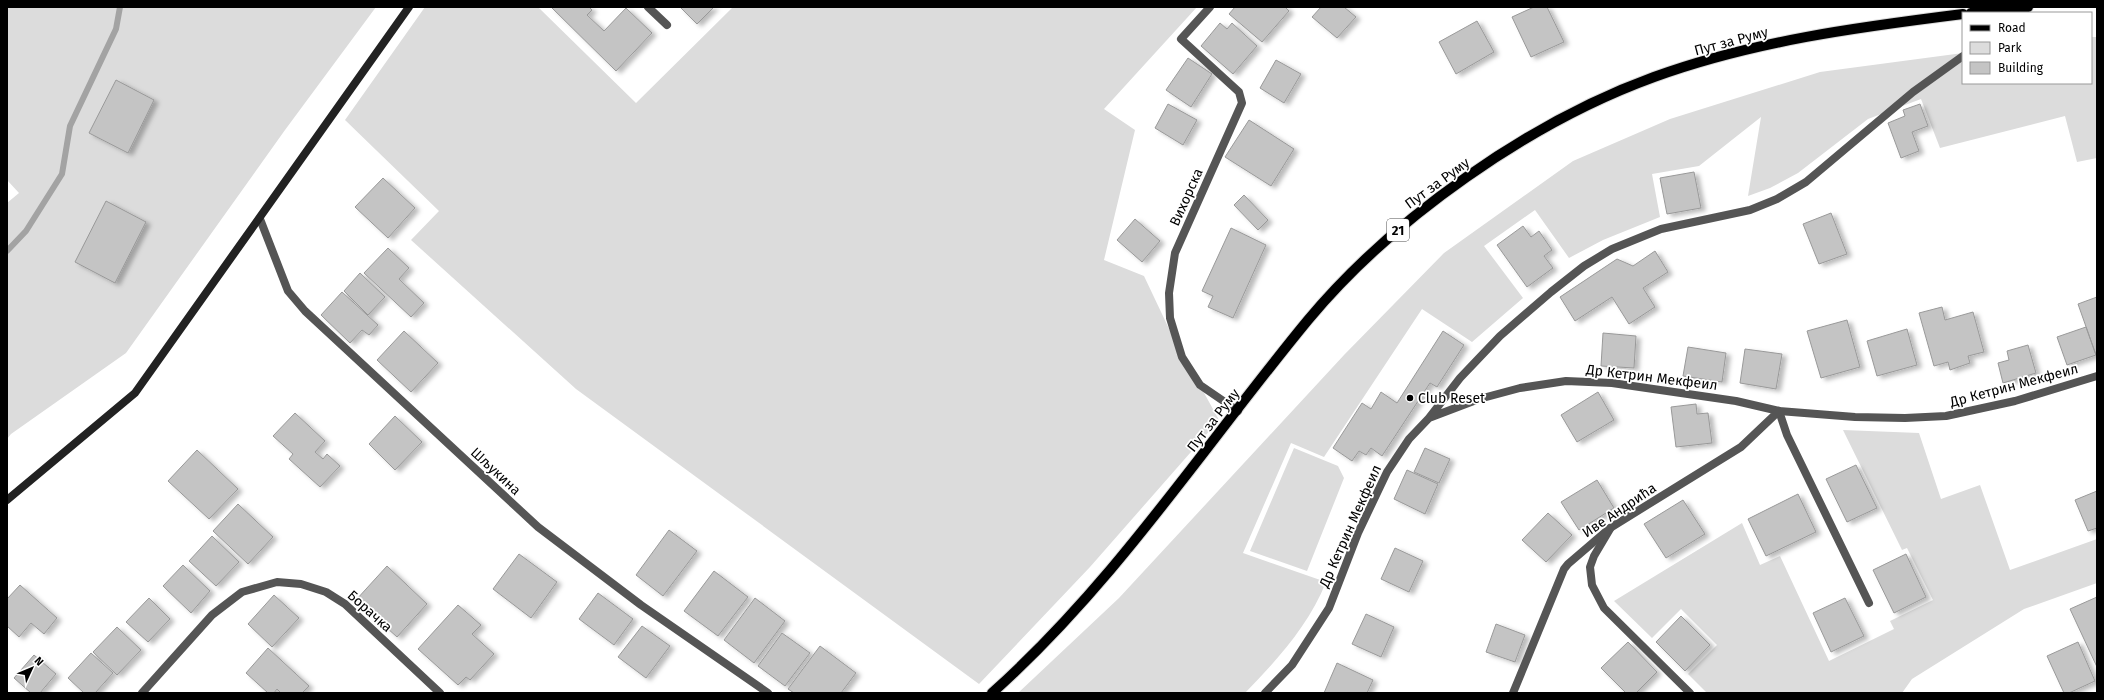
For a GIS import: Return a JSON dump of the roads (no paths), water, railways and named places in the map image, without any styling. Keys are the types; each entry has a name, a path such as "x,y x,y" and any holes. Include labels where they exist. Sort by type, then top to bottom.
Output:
{"main road":[{"path":"7,500 135,393 260,219 409,7"},
{"path":"1991,12 2028,7"},
{"name":"Пут за Руму","path":"992,693 1030,659 1111,570 1310,319 1354,271 1392,235 1435,200 1536,134 1605,97 1655,77 1726,55 1828,32 1962,14"}],"street":[{"path":"648,7 667,25"},
{"name":"Вихорска","path":"1210,7 1181,39 1239,92 1242,103 1175,253 1169,293 1170,318 1182,357 1200,385 1238,410"},
{"path":"1429,418 1460,378 1500,336 1584,266 1612,249 1661,228 1750,210 1777,198 1806,182 1913,92 1962,57"},
{"name":"Шљукина","path":"260,219 288,291 305,311 538,527 641,605 768,693"},
{"name":"Др Кетрин Мекфеил","path":"1265,693 1292,665 1329,608 1358,534 1387,472 1409,439 1429,418 1479,399 1520,388 1566,381 1612,383 1651,388 1736,401 1779,411 1855,417 1946,416 2015,401 2097,376"},
{"path":"1779,411 1787,435 1869,603"},
{"name":"Иве Андрића","path":"1513,693 1564,570 1579,554 1610,528 1731,454 1750,440 1779,411"},
{"path":"1610,528 1594,556 1590,568 1592,585 1604,608 1690,693"},
{"name":"Борачка","path":"142,693 212,615 242,592 276,582 301,584 320,590 345,604 440,693"}],"waterway":[{"path":"7,251 26,231 62,174 70,126 116,29 120,7"}],"place":[{"name":"Club Reset","path":"1410,398"}]}
